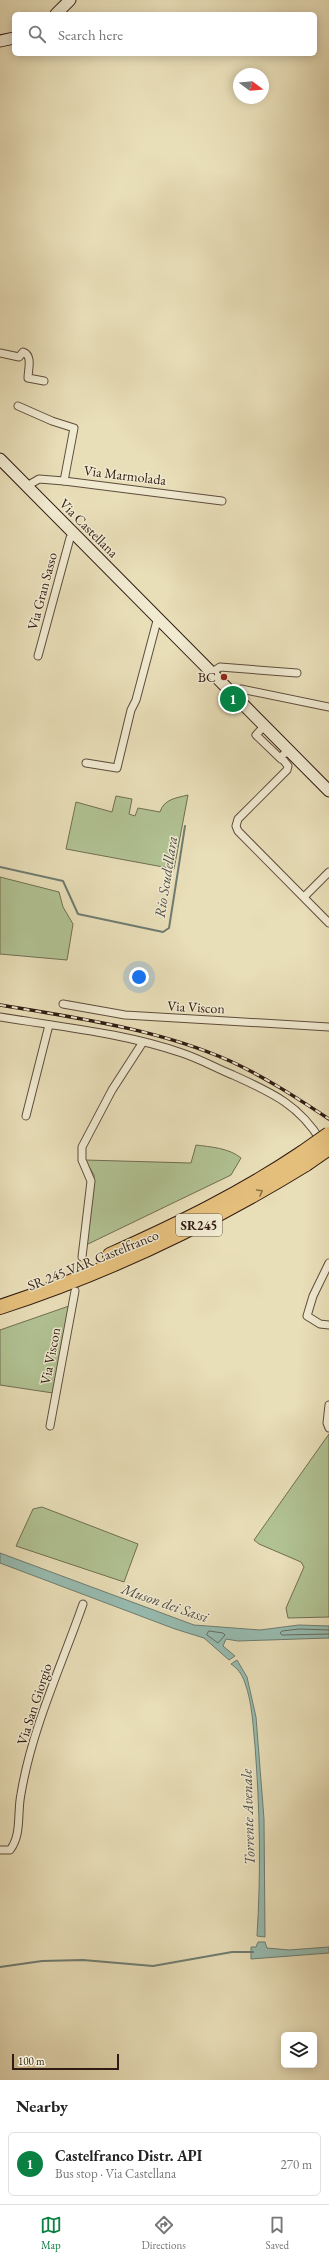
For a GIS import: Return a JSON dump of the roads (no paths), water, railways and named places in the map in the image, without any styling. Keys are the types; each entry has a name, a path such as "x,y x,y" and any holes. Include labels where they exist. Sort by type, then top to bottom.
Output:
{"highway":[{"name":"SR 245 VAR Castelfranco","path":"0,1307 86,1276 182,1234 264,1190 304,1158 329,1134"},
{"name":"SR 245 VAR Castelfranco","path":"0,1297 73,1271 179,1224 304,1158 329,1148"}],"street":[{"path":"58,12 70,0"},
{"path":"0,41 12,38"},
{"path":"0,354 19,357 23,352 27,353 29,356 28,378 44,381"},
{"path":"18,406 52,421 74,428 64,481"},
{"name":"Via Castellana","path":"1,460 233,695 265,725 285,754 329,791"},
{"name":"Via Marmolada","path":"27,486 39,480 64,481 222,501"},
{"name":"Via Gran Sasso","path":"38,656 70,538 74,533"},
{"path":"86,762 117,768 130,710 136,700 158,618"},
{"path":"212,673 220,667 297,673"},
{"path":"233,695 241,689 329,707"},
{"path":"285,754 288,766 287,770 238,819 236,826 238,831 329,923"},
{"path":"304,897 329,872"},
{"name":"Via Viscon","path":"62,1004 125,1015 329,1027"},
{"path":"0,1018 92,1031 143,1042 183,1053 252,1084 285,1101 308,1121 329,1156"},
{"path":"26,1116 49,1025"},
{"path":"82,1257 91,1181 82,1160 82,1148 112,1090 143,1042"},
{"path":"329,1263 313,1296 307,1316 320,1324 329,1326"},
{"name":"Via Viscon","path":"50,1426 75,1291"},
{"path":"329,1406 327,1423 329,1428"},
{"name":"Via San Giorgio","path":"0,1850 10,1850 14,1845 18,1828 20,1794 28,1765 66,1646 83,1604"}],"water":[{"path":"0,1553 194,1625 260,1630 299,1625 329,1626 329,1638 238,1641 226,1639 223,1646 235,1656 229,1660 204,1638 175,1629 0,1563"},
{"path":"237,1660 247,1677 256,1717 264,1819 265,1937 257,1936 259,1889 259,1817 253,1722 251,1706 244,1680 240,1672 231,1664"},
{"path":"258,1942 265,1942 267,1948 289,1950 329,1947 329,1953 251,1959 251,1947 256,1947"}],"waterway":[{"name":"Rio Scudellara","path":"0,867 63,881 78,914 163,932 169,928 185,826"},
{"path":"0,1967 42,1961 83,1960 153,1966 232,1952 253,1952"}],"tunnel":[{"path":"75,1291 82,1257"}],"railway":[{"path":"0,1005 117,1026 203,1050 256,1074 329,1119"}],"place":[{"name":"BC","path":"224,677"},
{"name":"Castelfranco Distr. API","path":"233,699"}],"water label":[{"name":"Muson dei Sassi","path":"165,1603"},
{"name":"Torrente Avenale","path":"248,1817"}]}
